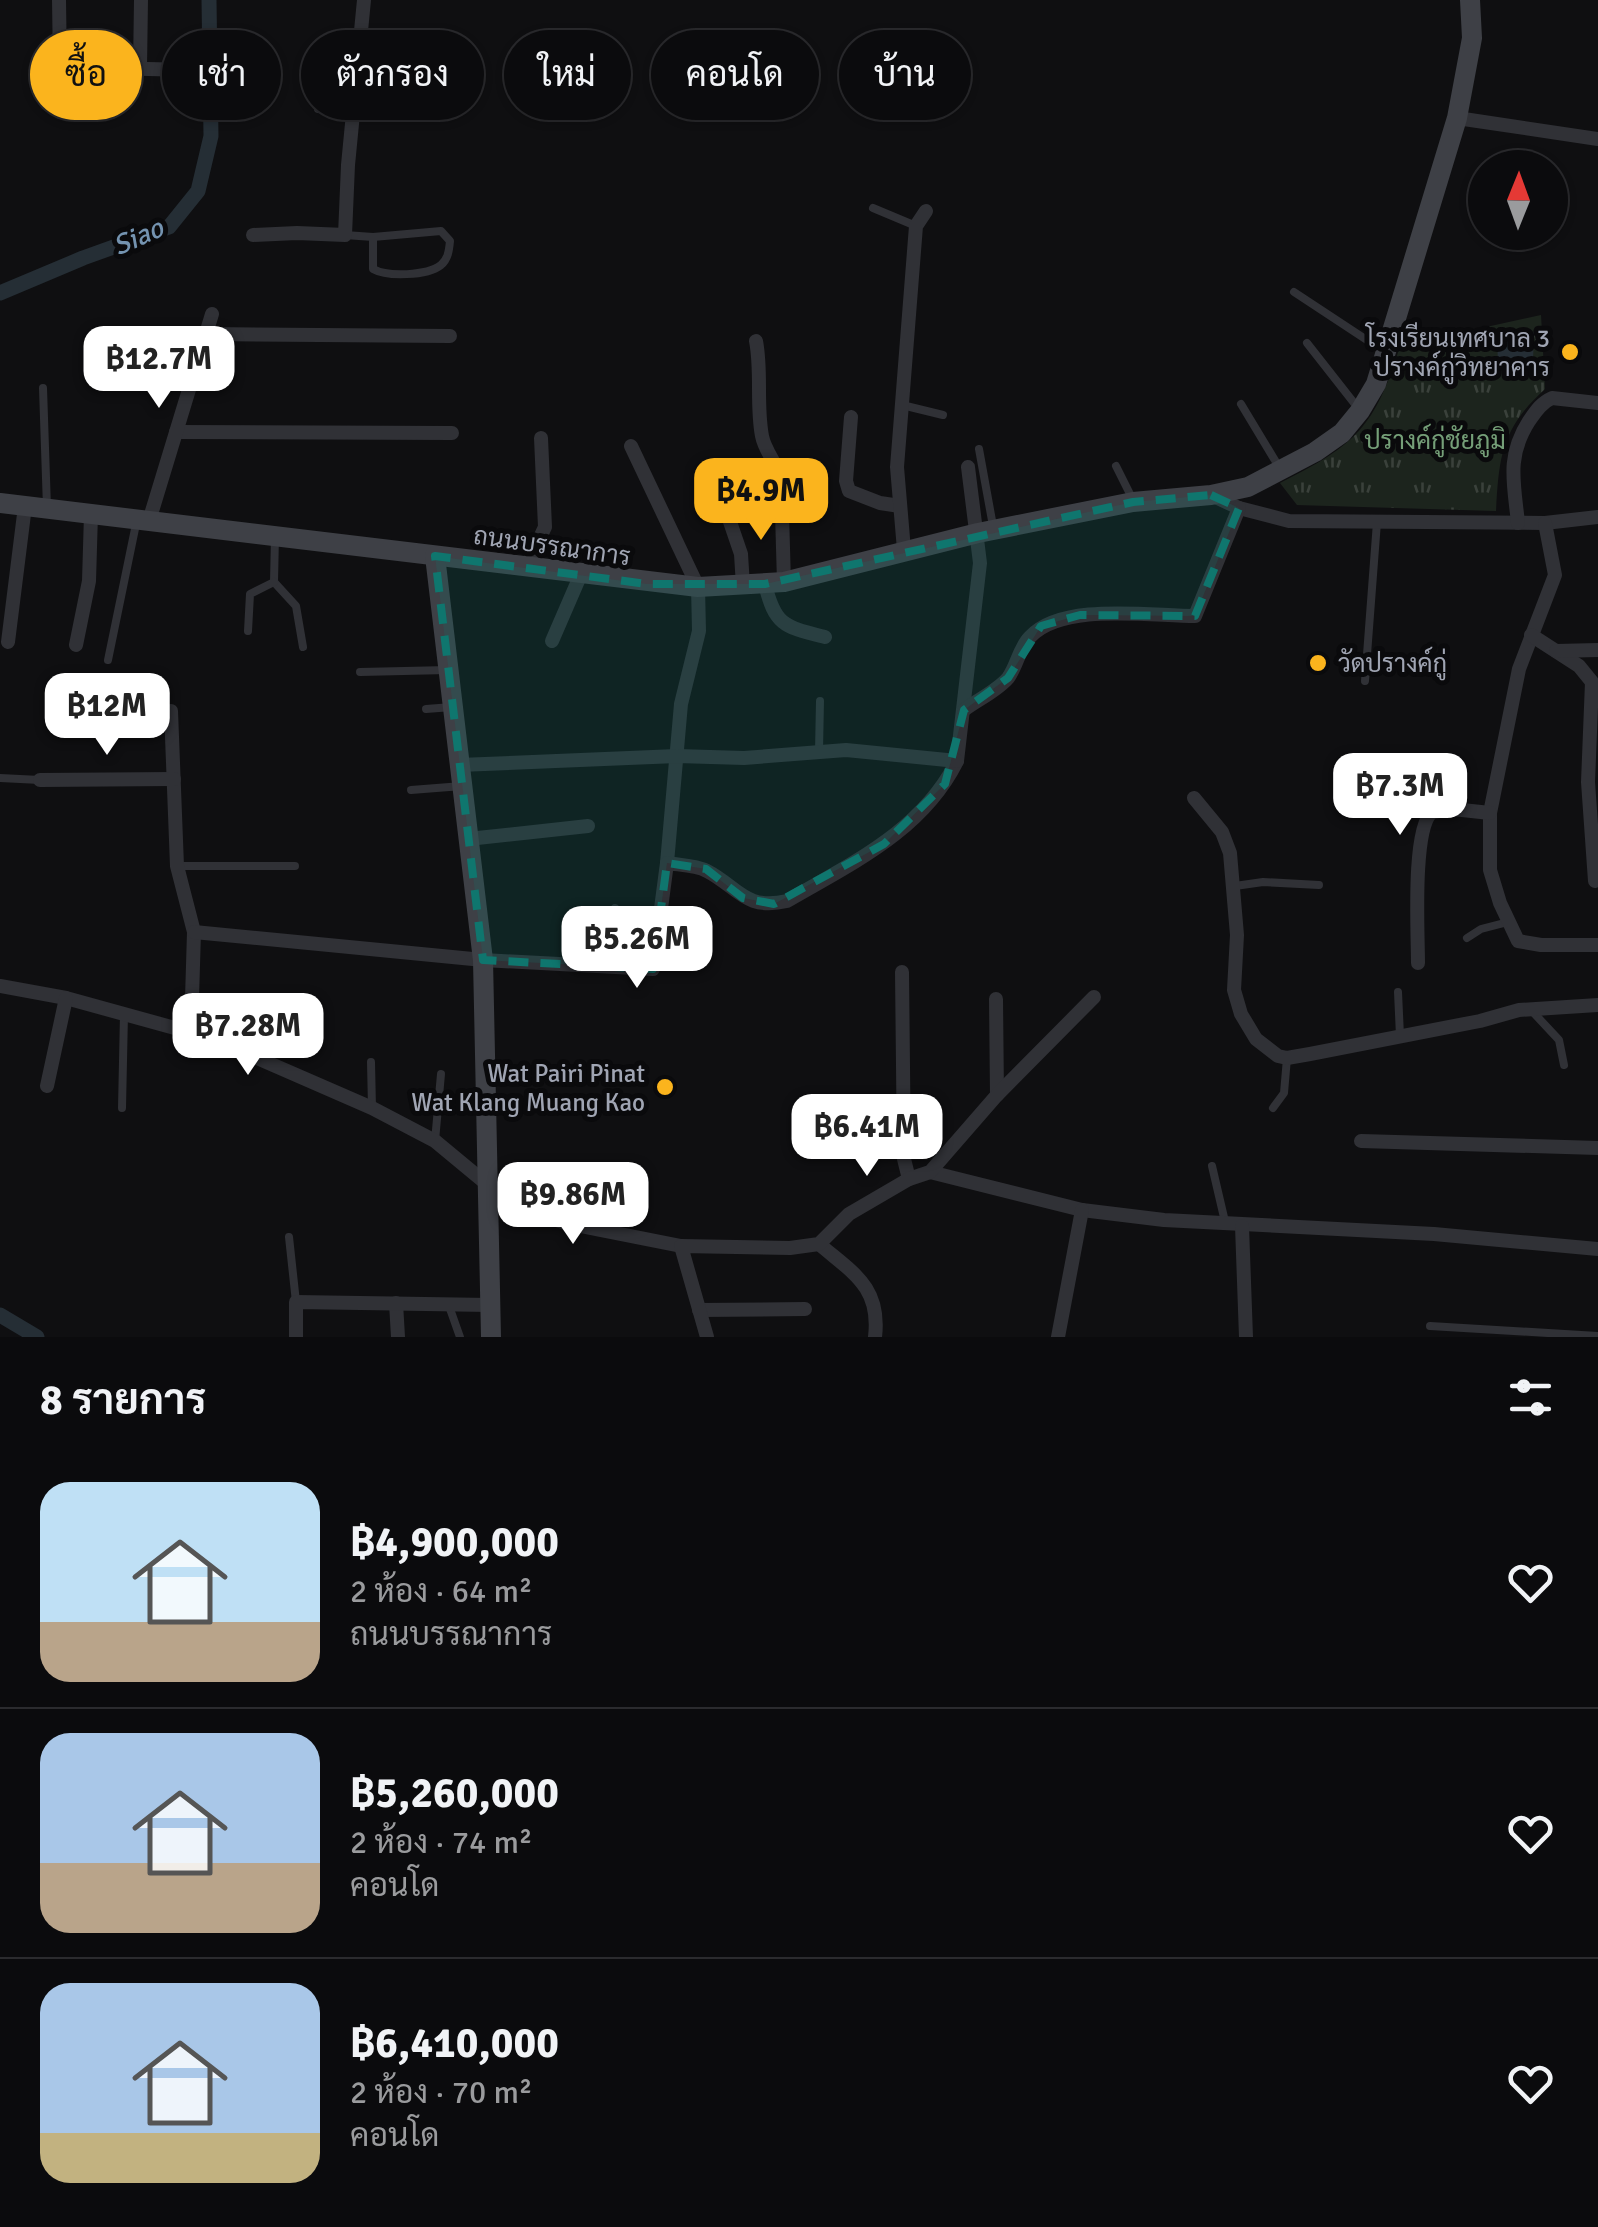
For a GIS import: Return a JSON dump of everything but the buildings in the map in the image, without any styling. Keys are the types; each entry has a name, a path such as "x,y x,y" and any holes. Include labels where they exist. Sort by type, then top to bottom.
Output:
{"street":[{"path":"59,0 59,30"},
{"path":"141,0 141,30"},
{"path":"361,30 364,0"},
{"path":"1360,411 1376,384 1457,118 1472,38 1470,0"},
{"path":"1457,118 1598,140"},
{"path":"253,236 345,235 353,120"},
{"path":"904,550 896,467 916,226 926,211"},
{"path":"143,520 176,432 212,314"},
{"path":"206,334 450,336"},
{"path":"756,340 762,440 778,464 781,479 771,608 778,621 825,637"},
{"path":"1518,523 1512,465 1515,447 1534,413 1552,398 1598,403"},
{"name":"ถนนบรรณาการ","path":"0,503 698,588 742,586 774,583 904,550 1133,502 1210,495 1248,487 1342,433 1360,411"},
{"path":"851,418 846,482 849,492 900,506"},
{"path":"176,432 452,433"},
{"path":"526,567 545,527 540,438"},
{"path":"194,932 483,960 653,970 681,704 698,631 698,588 631,446"},
{"path":"667,863 706,870 743,898 774,904 903,830 946,784 957,761 986,532 968,468"},
{"path":"1210,495 1239,508 1289,521 1545,523 1598,517"},
{"path":"8,642 25,506"},
{"path":"964,710 1008,678 1026,640 1041,626 1080,615 1195,616 1239,508"},
{"path":"727,513 742,554 742,586"},
{"path":"76,645 89,582 91,514"},
{"path":"1545,523 1555,574 1519,669 1490,813 1490,870 1508,922 1523,944 1598,945"},
{"path":"435,556 483,960 492,1337"},
{"path":"552,641 581,574"},
{"path":"1531,636 1579,666 1592,682 1588,782 1595,882"},
{"path":"1556,651 1598,650"},
{"path":"171,711 177,866 194,932 191,1032"},
{"path":"460,776 677,756 744,758 820,751 862,751 957,761"},
{"path":"40,780 174,779"},
{"path":"1194,798 1222,832 1230,853 1235,886 1234,990 1240,1014 1268,1050 1287,1058 1531,1010 1598,1005"},
{"path":"1418,963 1418,875 1424,821 1432,812 1453,809 1490,813"},
{"path":"468,839 588,826"},
{"path":"902,972 904,1159 909,1179"},
{"path":"0,986 66,998 191,1032 372,1108 436,1141 511,1204 565,1223 680,1246 790,1248 819,1244 849,1214 909,1179 930,1172 998,1095 1094,997"},
{"path":"48,1086 66,998"},
{"path":"996,999 998,1095"},
{"path":"1360,1142 1598,1148"},
{"path":"930,1172 1082,1210 1234,1226 1434,1234 1598,1250"},
{"path":"1058,1337 1082,1210"},
{"path":"1234,1226 1246,1337"},
{"path":"819,1244 871,1291 877,1322 875,1337"},
{"path":"680,1246 708,1337"},
{"path":"296,1337 296,1302 490,1305"},
{"path":"396,1303 398,1337"},
{"path":"698,1310 805,1309"}],"lane":[{"path":"874,208 916,226"},
{"path":"345,235 373,237 441,231 450,241 449,252 435,268 377,272 372,263 373,237"},
{"path":"1294,292 1386,352"},
{"path":"1307,343 1360,411"},
{"path":"43,388 47,508"},
{"path":"1241,404 1281,471"},
{"path":"902,405 943,414"},
{"path":"979,449 986,532"},
{"path":"1116,466 1133,502"},
{"path":"108,660 143,520"},
{"path":"1365,681 1377,522"},
{"path":"275,536 274,582 296,606 303,647"},
{"path":"248,631 250,594 274,582"},
{"path":"360,672 448,670"},
{"path":"820,701 820,751"},
{"path":"426,709 452,708"},
{"path":"410,790 460,776"},
{"path":"0,778 40,780"},
{"path":"177,866 295,866"},
{"path":"1235,886 1263,882 1319,886"},
{"path":"609,968 616,908"},
{"path":"1468,938 1481,929 1508,922"},
{"path":"1398,992 1400,1036"},
{"path":"1531,1010 1559,1040 1564,1065"},
{"path":"122,1108 124,1014"},
{"path":"1273,1108 1284,1093 1287,1058"},
{"path":"370,1062 372,1108"},
{"path":"436,1141 441,1074"},
{"path":"1212,1166 1234,1226"},
{"path":"289,1237 296,1302"},
{"path":"449,1306 460,1337"},
{"path":"1430,1326 1598,1336"}],"highlighted area":[{"path":"1211,495 1239,508 1195,616 1080,615 1041,626 1008,678 964,710 945,784 884,844 774,904 743,898 706,869 667,863 653,969 483,960 435,556 647,584 765,584 1133,502"}],"green space":[{"name":"ปรางค์กู่ชัยภูมิ","path":"1541,315 1545,389 1520,417 1505,444 1496,511 1297,505 1280,483 1327,457 1359,431 1381,396 1400,346"}],"water":[{"path":"1534,332 1533,359 1498,363 1497,335"}],"waterway":[{"name":"Siao","path":"0,293 169,227 198,191 211,136 209,0"},
{"name":"Siao","path":"0,1315 37,1337"}],"place":[{"name":"โรงเรียนเทศบาล 3 ปรางค์กู่วิทยาคาร","path":"1570,352"},
{"name":"วัดปรางค์กู่","path":"1318,663"},
{"name":"Wat Pairi Pinat Wat Klang Muang Kao","path":"665,1087"}]}
